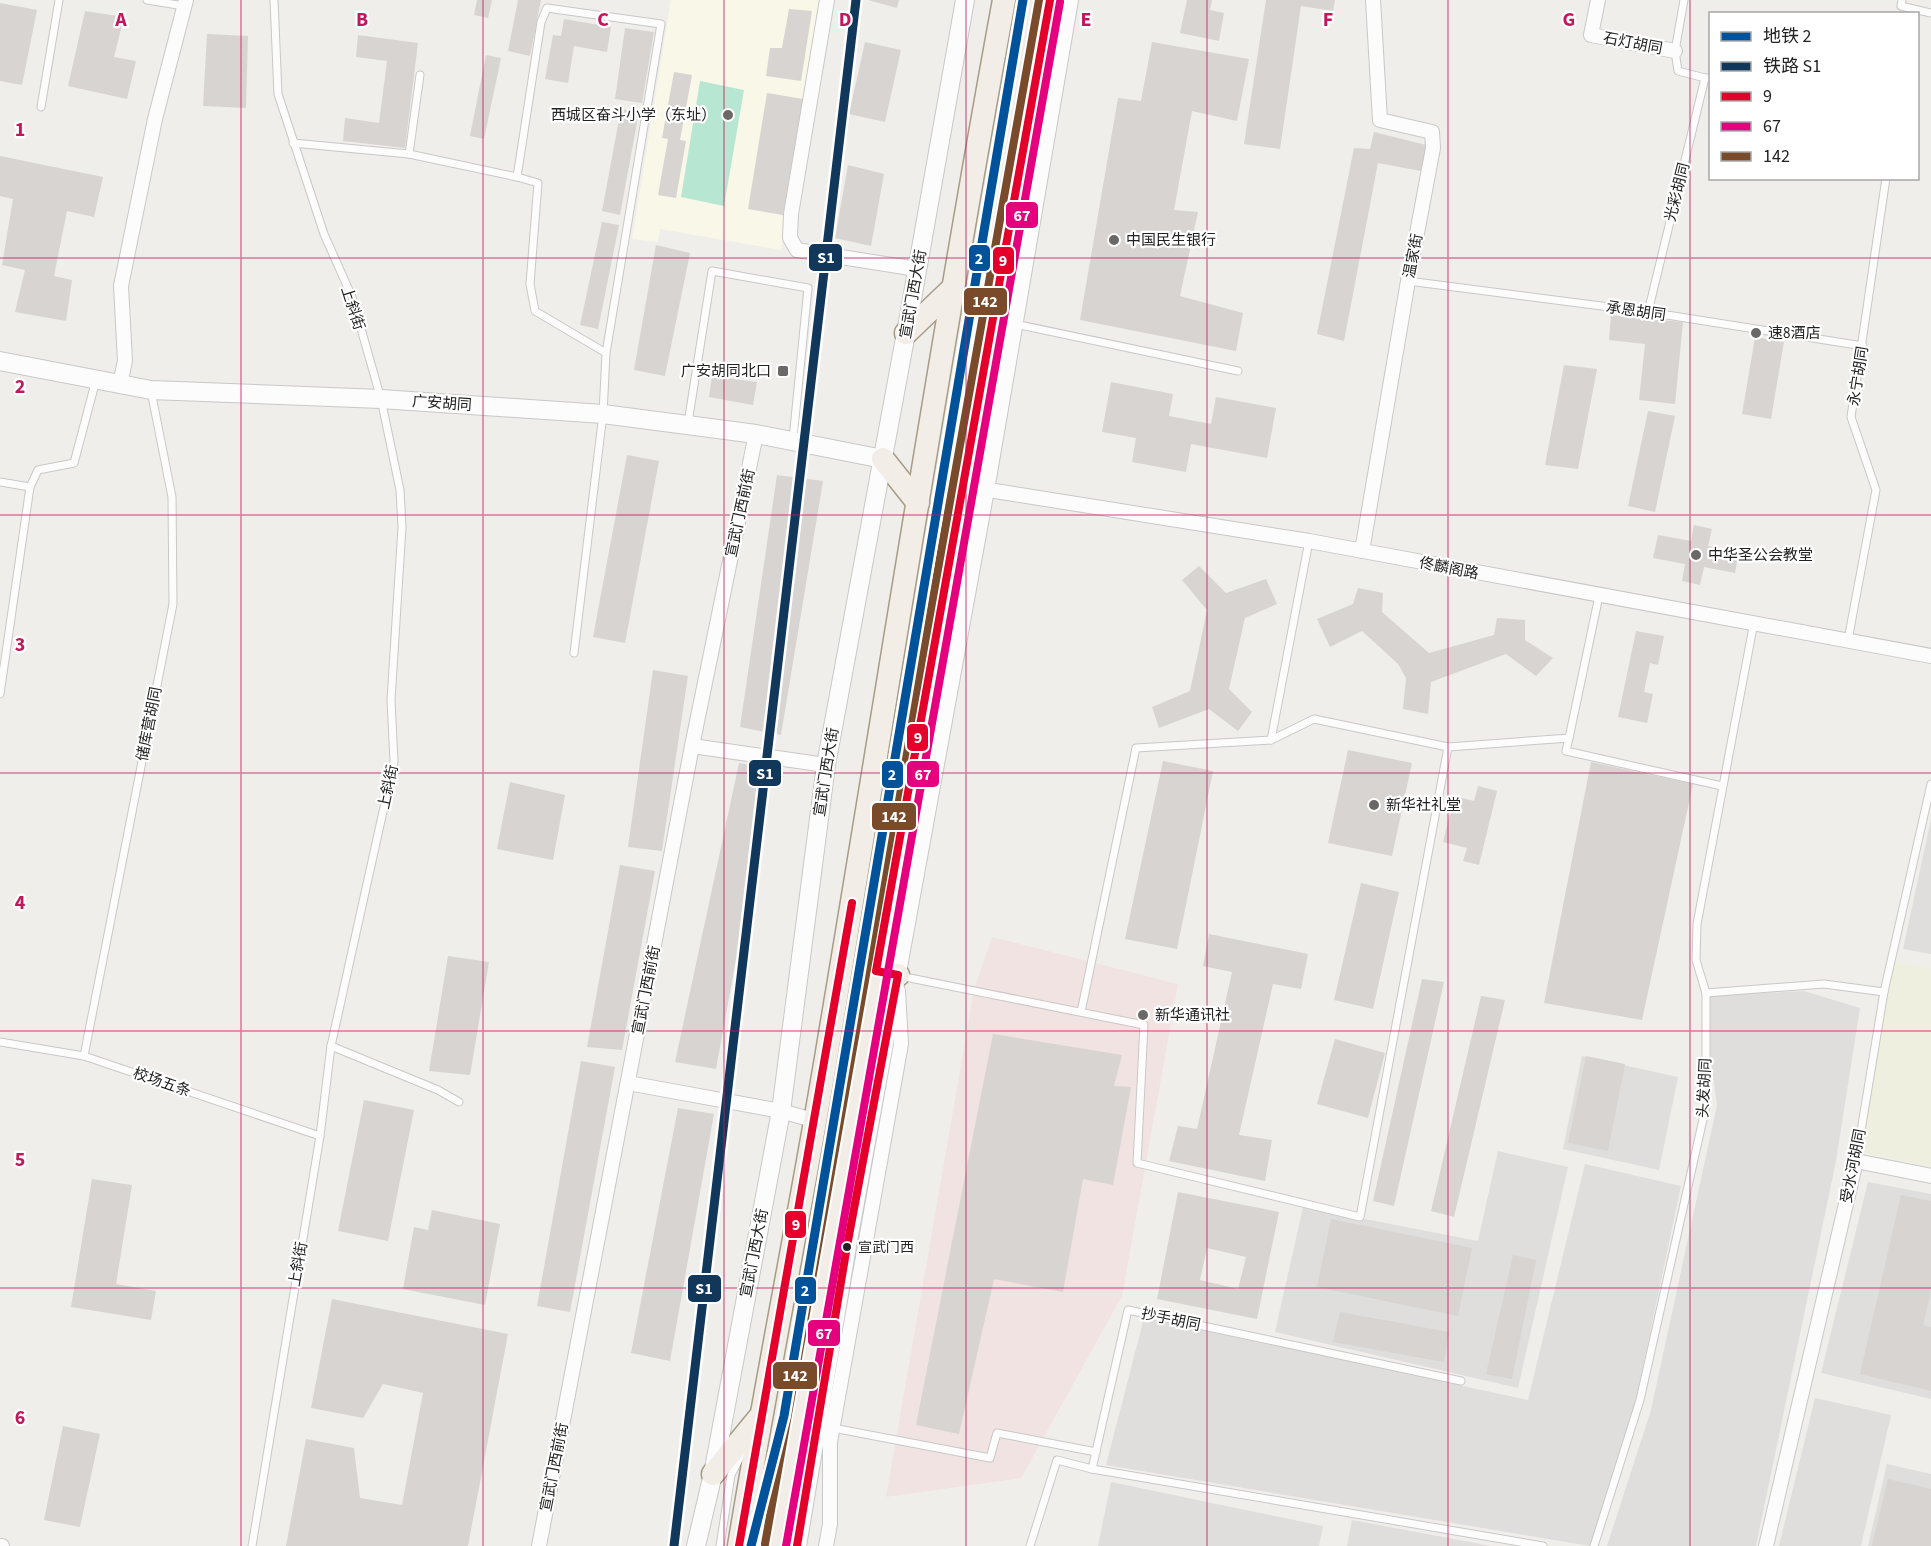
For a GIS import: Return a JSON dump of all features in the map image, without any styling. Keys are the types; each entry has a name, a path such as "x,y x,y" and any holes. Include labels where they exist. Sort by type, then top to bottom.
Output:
{"main road":[{"path":"739,1546 760,1417 816,1121 951,290 1004,0"},
{"path":"775,1546 887,973 975,488 1050,0"},
{"path":"906,333 951,290"},
{"path":"883,459 918,503"},
{"path":"713,1474 760,1417"}],"street":[{"path":"826,0 791,214 790,238 797,250 917,269"},
{"name":"宣武门西大街","path":"696,1546 713,1474 781,1110 825,765 906,333 964,0"},
{"path":"975,488 1013,324 1069,0"},
{"name":"温家街","path":"1362,551 1433,148 1432,132 1380,120 1373,0"},
{"name":"石灯胡同","path":"1598,0 1591,35 1675,51"},
{"path":"120,384 125,361 121,286 155,119 185,3"},
{"name":"广安胡同","path":"0,361 151,390 381,399 603,414 756,434 883,459"},
{"name":"宣武门西前街","path":"539,1546 692,746 756,434"},
{"name":"佟麟阁路","path":"975,488 1309,541 1931,656"},
{"path":"692,746 825,765"},
{"path":"826,1546 833,1428 901,1044 887,973"},
{"path":"797,1546 847,1246 887,973"},
{"path":"628,1083 781,1110 816,1121"},
{"path":"1856,1161 1931,1176"},
{"name":"受水河胡同","path":"1766,1546 1856,1161"}],"lane":[{"path":"41,107 59,0"},
{"path":"147,0 185,3"},
{"name":"上斜街","path":"252,1546 320,1136 331,1046 394,762 391,700 402,527 400,490 381,399 352,297 324,234 278,94 274,0"},
{"path":"1684,0 1675,51 1678,71 1708,78"},
{"path":"1901,3 1914,11 1931,13"},
{"path":"517,177 540,22 547,8 661,24 606,353 603,414 574,653"},
{"path":"409,154 420,75"},
{"name":"光彩胡同","path":"1648,312 1708,78"},
{"path":"293,143 409,154 538,183 530,284 536,311 606,353"},
{"name":"永宁胡同","path":"1848,640 1876,490 1851,417 1886,180"},
{"path":"688,425 712,271 808,288 792,441"},
{"name":"承恩胡同","path":"1408,281 1648,312 1863,346"},
{"path":"1013,324 1238,371"},
{"path":"0,694 30,487 38,470 74,463 96,380"},
{"name":"储库营胡同","path":"84,1056 173,604 172,497 151,390"},
{"path":"0,483 30,487"},
{"path":"1271,740 1309,541"},
{"path":"1599,596 1566,751 1722,786"},
{"name":"头发胡同","path":"1594,1546 1640,1400 1706,1106 1706,993 1696,960 1696,936 1754,622"},
{"path":"1081,1012 1136,748 1271,740 1314,719 1448,747 1569,738"},
{"path":"887,973 1144,1025 1137,1163 1360,1217 1448,747"},
{"name":"受水河胡同","path":"1856,1161 1884,992 1931,784"},
{"path":"1706,993 1824,984 1884,992"},
{"name":"校场五条","path":"0,1042 84,1056 320,1136"},
{"path":"331,1046 438,1090 459,1102"},
{"name":"抄手胡同","path":"1092,1469 1128,1310 1461,1381"},
{"path":"720,1546 731,1475 760,1417"},
{"path":"833,1428 990,1458 997,1433 1096,1452"},
{"path":"1030,1546 1057,1460 1092,1469 1543,1546"}],"shaded area":[{"name":"西城区奋斗小学（东址）","path":"671,0 824,0 781,250 660,229 658,242 632,239"},
{"path":"1931,819 1931,954 1903,949"},
{"path":"992,937 1178,984 1122,1296 1021,1478 886,1497 974,990"},
{"path":"1804,991 1860,1008 1836,1161 1756,1546 1607,1546 1651,1410 1717,1105 1702,996"},
{"path":"1582,1056 1678,1077 1659,1170 1563,1149"},
{"path":"1498,1151 1568,1167 1518,1388 1275,1332 1303,1207 1478,1241"},
{"path":"1585,1164 1681,1186 1636,1399 1590,1546 1106,1465 1144,1318 1528,1400"},
{"path":"1868,1182 1931,1194 1931,1399 1821,1373"},
{"path":"1815,1398 1891,1415 1861,1546 1779,1546"},
{"path":"1887,1464 1931,1474 1931,1546 1868,1546"},
{"path":"1111,1482 1323,1526 1319,1546 1098,1546"},
{"path":"1352,1520 1491,1546 1347,1546"}],"green space":[{"path":"700,81 744,90 724,206 681,197"},
{"path":"1895,961 1931,969 1931,1167 1857,1151"}],"building":[{"path":"477,0 492,0 488,18 474,15"},
{"path":"518,0 541,0 530,56 508,51"},
{"path":"868,0 899,0 897,8"},
{"path":"1187,0 1212,0 1210,10 1224,13 1219,41 1180,33"},
{"path":"1266,0 1335,0 1333,11 1301,6 1280,149 1244,144"},
{"path":"0,3 37,10 22,85 0,81"},
{"path":"789,9 812,11 801,81 766,76 770,48 782,48"},
{"path":"85,11 124,17 114,57 136,61 127,99 68,86"},
{"path":"564,19 611,27 607,52 574,46 568,83 545,79 553,35 561,36"},
{"path":"625,28 654,32 642,103 615,99"},
{"path":"207,34 248,36 246,108 203,106"},
{"path":"358,35 418,43 405,148 343,141 345,118 379,123 387,61 356,57"},
{"path":"865,42 901,50 885,122 849,114"},
{"path":"1152,42 1249,59 1237,121 1192,111 1174,210 1198,212 1180,296 1243,313 1236,351 1080,320 1118,98 1141,101"},
{"path":"486,55 501,58 484,139 470,136"},
{"path":"674,72 692,75 680,140 686,141 676,198 658,195 668,139 662,138"},
{"path":"767,93 803,99 783,215 748,209"},
{"path":"621,109 639,112 620,215 602,211"},
{"path":"1374,132 1426,145 1421,171 1378,163 1344,341 1317,334 1354,148 1370,149"},
{"path":"0,156 103,177 94,217 67,211 54,276 72,280 66,321 15,312 25,270 2,265 13,199 0,196"},
{"path":"848,165 884,174 871,246 835,238"},
{"path":"602,222 619,225 598,329 580,325"},
{"path":"656,245 690,253 665,376 634,370"},
{"path":"1611,315 1683,322 1675,404 1639,400 1645,344 1609,340"},
{"path":"1755,337 1784,342 1771,419 1742,414"},
{"path":"1564,365 1597,369 1578,469 1545,465"},
{"path":"712,376 757,382 753,405 709,397"},
{"path":"1111,382 1173,394 1169,416 1211,424 1216,397 1276,408 1267,458 1191,444 1186,472 1132,462 1136,438 1102,432"},
{"path":"1648,411 1675,416 1655,512 1628,506"},
{"path":"627,455 659,461 625,643 593,637"},
{"path":"777,475 823,481 781,735 740,727"},
{"name":"中华圣公会教堂","path":"1694,525 1712,529 1708,546 1739,552 1735,573 1704,567 1700,585 1682,581 1685,564 1653,558 1658,535 1691,541"},
{"path":"1199,566 1226,593 1266,579 1277,604 1245,618 1229,689 1252,712 1238,731 1209,709 1159,728 1152,707 1190,691 1207,610 1182,580"},
{"path":"1358,588 1383,593 1382,612 1429,653 1494,635 1497,618 1525,620 1525,640 1553,658 1536,676 1506,654 1431,682 1428,714 1403,709 1406,678 1398,664 1362,631 1330,647 1317,619 1353,604"},
{"path":"1636,631 1664,636 1658,665 1650,663 1644,692 1653,694 1647,723 1618,717"},
{"path":"653,670 688,676 662,851 628,847"},
{"path":"1348,750 1412,763 1392,856 1328,843"},
{"path":"1163,761 1213,771 1177,949 1125,939"},
{"path":"1591,762 1693,784 1642,1020 1544,1003"},
{"path":"739,763 771,768 716,1069 675,1062"},
{"path":"510,782 565,795 553,860 497,849"},
{"path":"1478,786 1497,791 1479,865 1463,861 1467,848 1443,842 1454,796 1474,801"},
{"path":"620,865 655,871 622,1050 587,1047"},
{"path":"1361,883 1399,892 1373,1009 1334,1000"},
{"path":"1209,934 1308,954 1301,989 1273,984 1239,1135 1272,1140 1265,1181 1169,1161 1178,1126 1197,1129 1232,972 1203,966"},
{"path":"448,956 489,962 470,1075 429,1071"},
{"path":"1422,979 1444,982 1394,1206 1373,1201"},
{"path":"1481,996 1505,1000 1454,1217 1431,1211"},
{"path":"993,1034 1122,1055 1114,1086 1131,1087 1113,1185 1083,1179 1063,1292 994,1279 959,1434 916,1425"},
{"path":"1335,1039 1385,1053 1368,1118 1317,1104"},
{"path":"1586,1056 1625,1064 1608,1151 1568,1143"},
{"path":"581,1061 615,1067 570,1312 537,1306"},
{"path":"364,1100 414,1110 388,1241 338,1231"},
{"path":"678,1108 714,1114 670,1361 631,1353"},
{"path":"92,1179 132,1185 116,1284 156,1291 151,1320 71,1307"},
{"path":"1178,1192 1279,1212 1257,1319 1157,1299","holes":["1207,1248 1246,1257 1238,1289 1200,1280"]},
{"path":"1901,1195 1931,1201 1931,1291 1923,1325 1931,1327 1931,1391 1860,1374"},
{"path":"432,1210 500,1224 485,1305 403,1289 414,1227 428,1230"},
{"path":"1331,1219 1472,1248 1458,1316 1317,1287"},
{"path":"1513,1255 1536,1260 1512,1379 1486,1374"},
{"path":"332,1299 508,1334 468,1546 286,1546 306,1439 354,1448 360,1498 402,1505 423,1393 383,1384 363,1418 311,1408"},
{"path":"1340,1312 1449,1332 1444,1362 1333,1342"},
{"path":"63,1426 100,1434 80,1527 44,1520"},
{"path":"1888,1479 1931,1489 1931,1546 1872,1546"}],"metro line":[{"name":"2","path":"751,1546 784,1416 1023,0"}],"rail line":[{"name":"S1","path":"674,1546 856,0"}],"transit line":[{"name":"142","path":"765,1544 1039,0"},
{"name":"9","path":"797,1546 847,1246 898,975 876,971 1050,0"},
{"name":"67","path":"786,1546 1060,2"},
{"name":"9","path":"739,1546 852,903"}],"place":[{"name":"西城区奋斗小学（东址）","path":"728,115"},
{"name":"中国民生银行","path":"1114,240"},
{"name":"速8酒店","path":"1756,333"},
{"name":"广安胡同北口","path":"783,371"},
{"name":"中华圣公会教堂","path":"1696,555"},
{"name":"新华社礼堂","path":"1374,805"},
{"name":"新华通讯社","path":"1143,1015"},
{"name":"宣武门西","path":"847,1247"}]}
